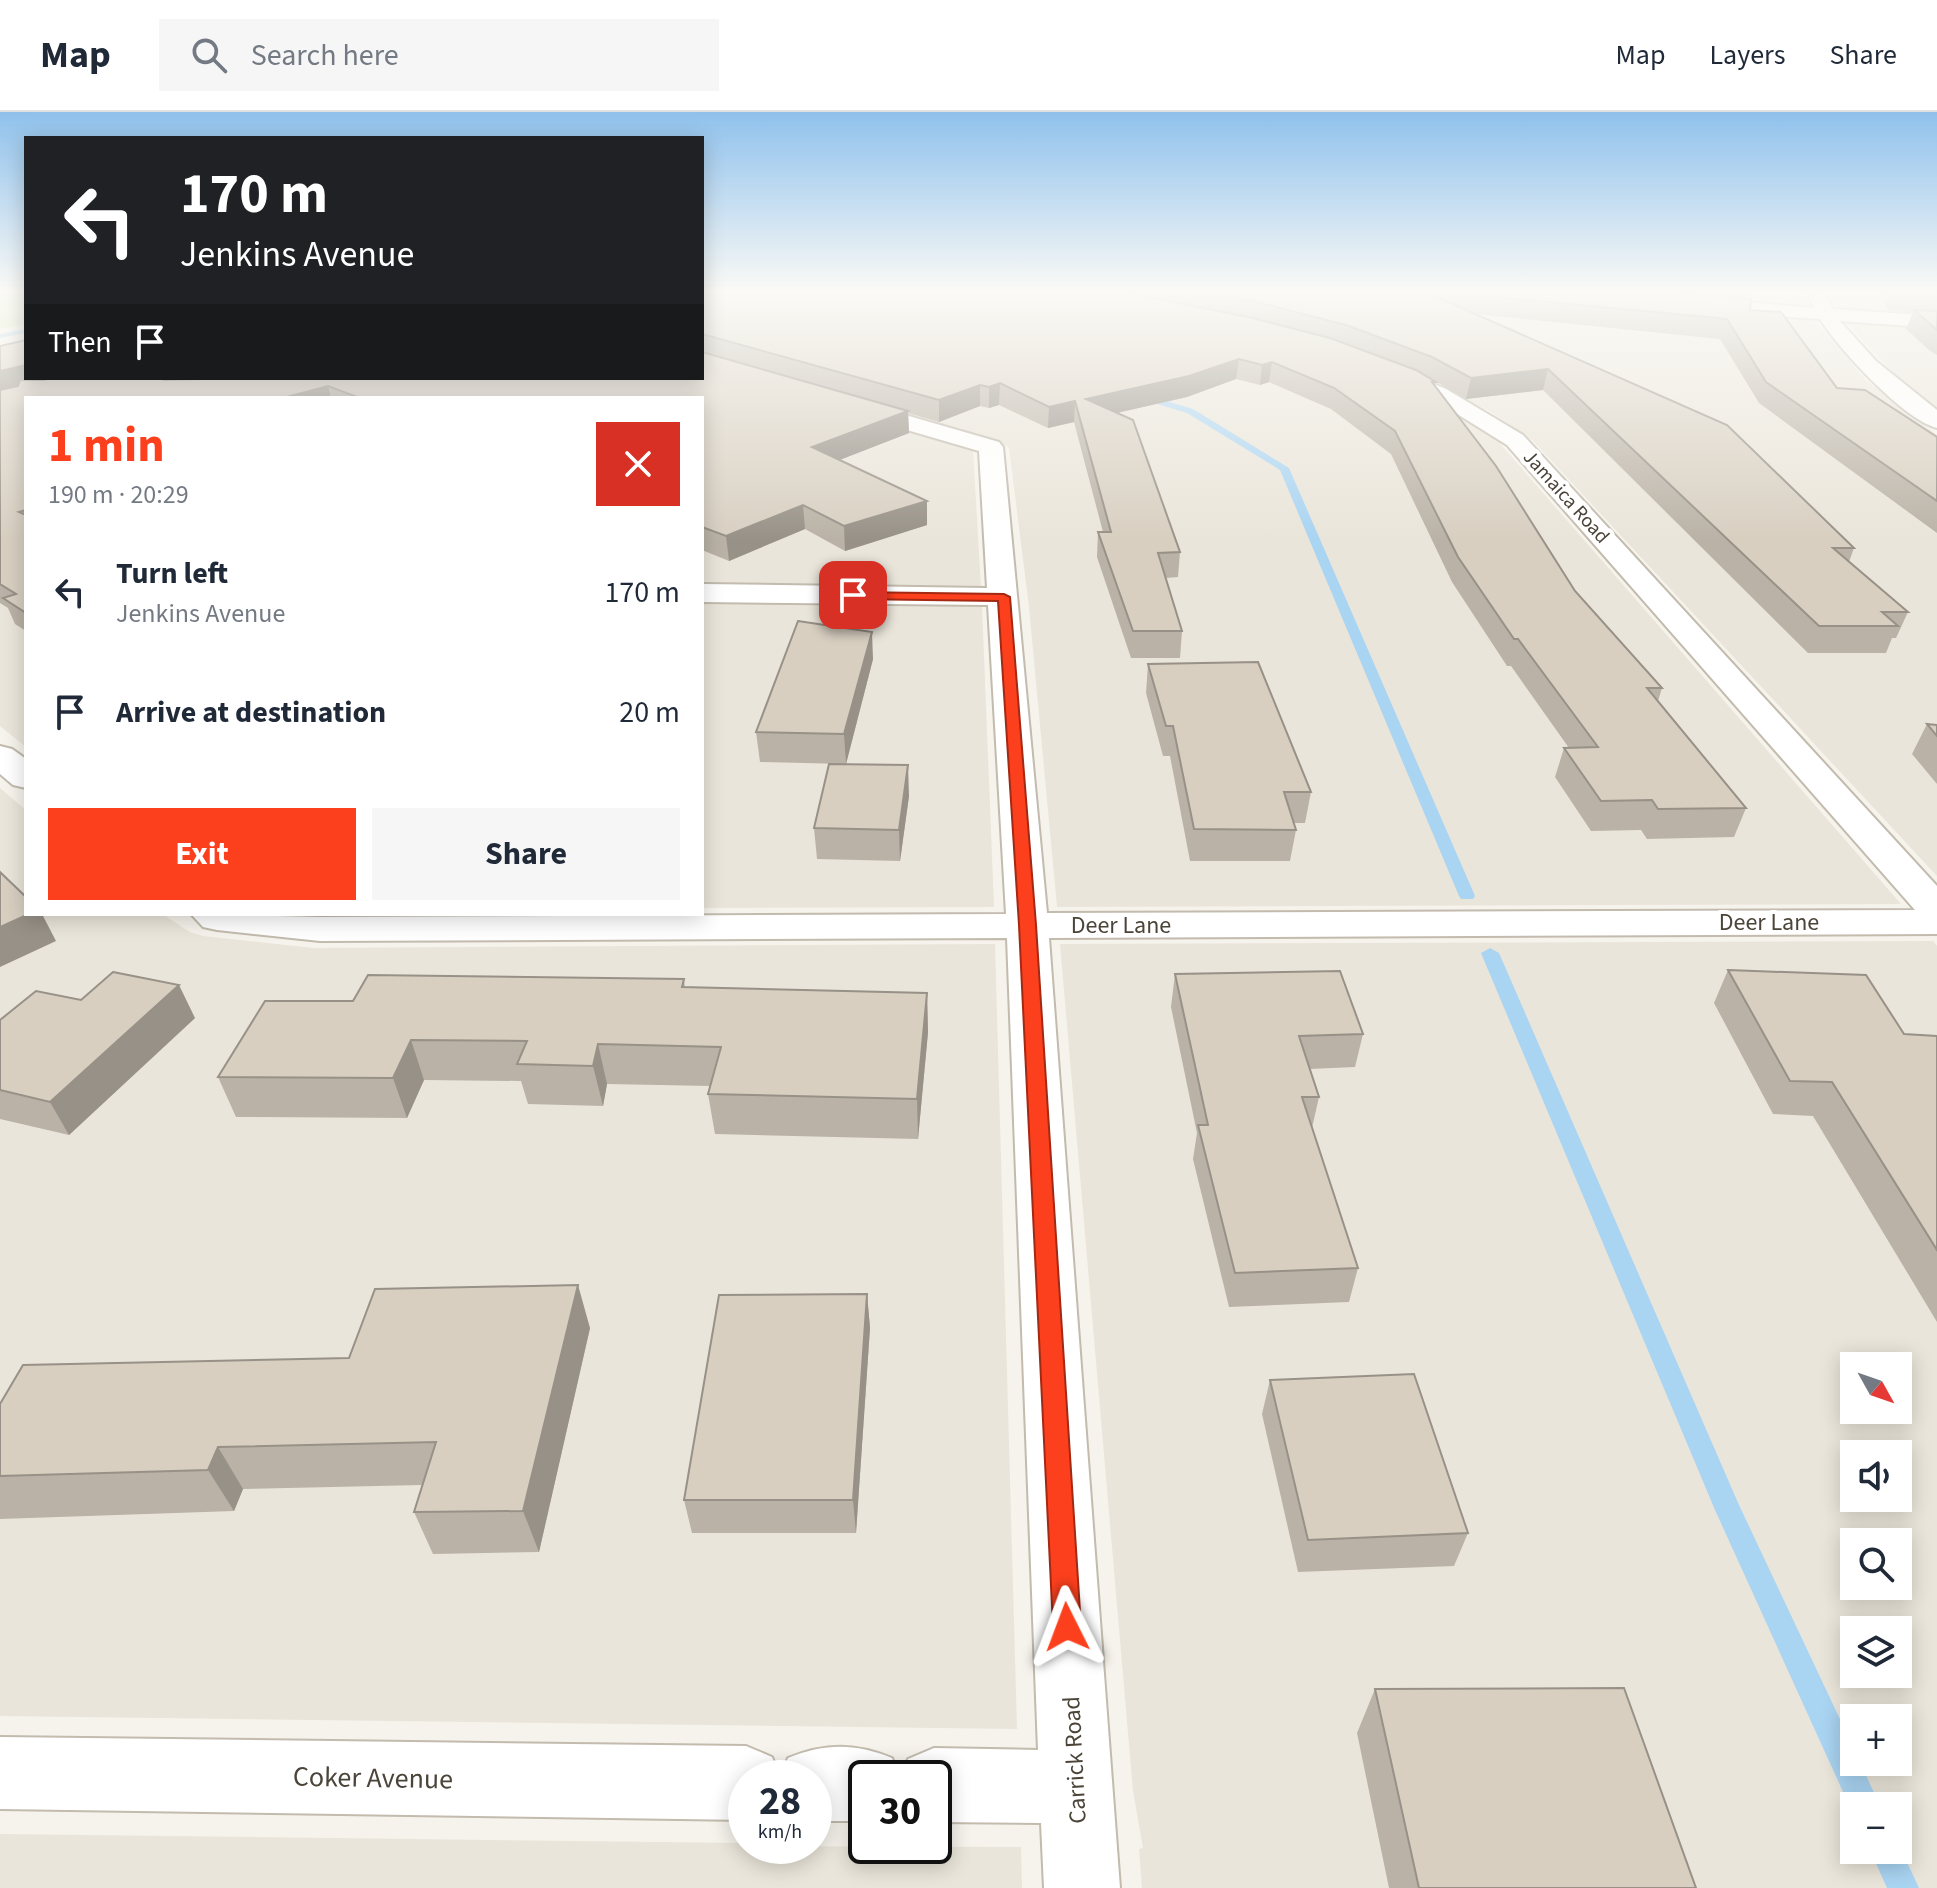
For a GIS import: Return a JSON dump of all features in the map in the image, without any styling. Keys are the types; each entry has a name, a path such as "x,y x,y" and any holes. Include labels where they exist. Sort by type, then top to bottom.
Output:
{"street":[{"name":"Jamaica Road","path":"1394,374 1475,413 1515,440 1937,910"},
{"path":"1878,374 1937,421"},
{"name":"Carrick Road","path":"809,393 991,447 1027,925 1082,1888"},
{"path":"704,593 1004,597"},
{"path":"0,756 24,775"},
{"name":"Deer Lane","path":"214,916 320,929 1937,922"},
{"name":"Coker Avenue","path":"0,1773 728,1783"},
{"path":"952,1785 1076,1787"}],"shaded area":[{"path":"704,374 721,374 973,450 981,588 704,583 704,396 211,396 172,380 704,380"},
{"path":"766,374 1361,374 1460,414 1497,440 1901,904 1057,907 1029,607 1009,448 1002,443"},
{"path":"1410,374 1861,374 1937,435 1937,876 1533,441 1491,412 1431,381"},
{"path":"1894,374 1937,374 1937,408"},
{"path":"24,403 24,745 0,726 0,409"},
{"path":"704,602 982,606 994,907 704,908"},
{"path":"0,788 24,808 24,916 165,916 190,932 203,936 313,948 995,944 1017,1729 0,1716"},
{"path":"1933,941 1937,946 1937,1888 1142,1888 1139,1849 1143,1848 1133,1791 1060,944"},
{"path":"0,1834 728,1843 728,1864 832,1864 832,1846 848,1846 848,1864 952,1864 952,1847 1021,1847 1022,1888 0,1888"}],"building":[{"path":"704,374 778,374 908,411 812,447 927,501 844,526 803,505 726,536 704,528 704,396 355,396 328,386 290,396 24,396 24,511 19,512 24,514 24,612 3,598 16,594 0,584 0,390 18,386 20,380 704,380"},
{"path":"845,374 1195,374 1086,399 1133,420 1180,552 1158,553 1182,631 1133,631 1098,532 1111,532 1075,401 1049,407 1000,383 989,387 980,385 939,400"},
{"path":"1300,374 1422,374 1436,382 1432,382 1496,466 1575,591 1662,688 1647,688 1746,808 1658,809 1652,800 1601,801 1564,748 1598,747 1518,639 1514,639 1458,557 1395,431 1334,388"},
{"path":"1463,374 1506,374 1471,378"},
{"path":"1553,374 1611,374 1727,425 1854,548 1833,548 1908,612 1882,612 1898,626 1819,626"},
{"path":"1761,374 1827,374 1837,388 1865,390 1937,437 1937,501 1766,382"},
{"path":"798,621 872,632 844,734 756,732"},
{"path":"1258,662 1311,792 1284,792 1296,830 1194,829 1173,726 1166,726 1148,664"},
{"path":"1927,724 1937,725 1937,736"},
{"path":"829,764 908,765 899,830 814,828"},
{"path":"0,872 24,895 25,916 0,927"},
{"path":"1728,970 1866,975 1904,1034 1937,1036 1937,1250 1832,1082 1790,1081"},
{"path":"1340,971 1363,1034 1299,1036 1319,1097 1302,1097 1358,1268 1235,1273 1198,1125 1208,1125 1175,974"},
{"path":"113,972 179,985 50,1102 0,1090 0,1020 36,991 81,1000"},
{"path":"368,975 684,979 682,987 927,993 917,1099 708,1094 721,1047 598,1044 593,1066 517,1064 527,1041 411,1040 393,1078 218,1077 265,1001 353,1001"},
{"path":"578,1285 523,1511 414,1512 436,1442 218,1447 208,1470 0,1476 0,1404 23,1365 349,1358 375,1289"},
{"path":"867,1294 853,1500 684,1500 719,1295"},
{"path":"1414,1374 1468,1533 1308,1540 1270,1380"},
{"path":"1624,1688 1696,1888 1419,1888 1375,1689"}],"waterway":[{"path":"1140,396 1190,411 1284,468 1467,896"},
{"path":"1490,953 1728,1510 1859,1792"},
{"path":"1892,1864 1903,1888"}],"route":[{"path":"853,595 1004,597 1027,925 1067,1627"}]}
